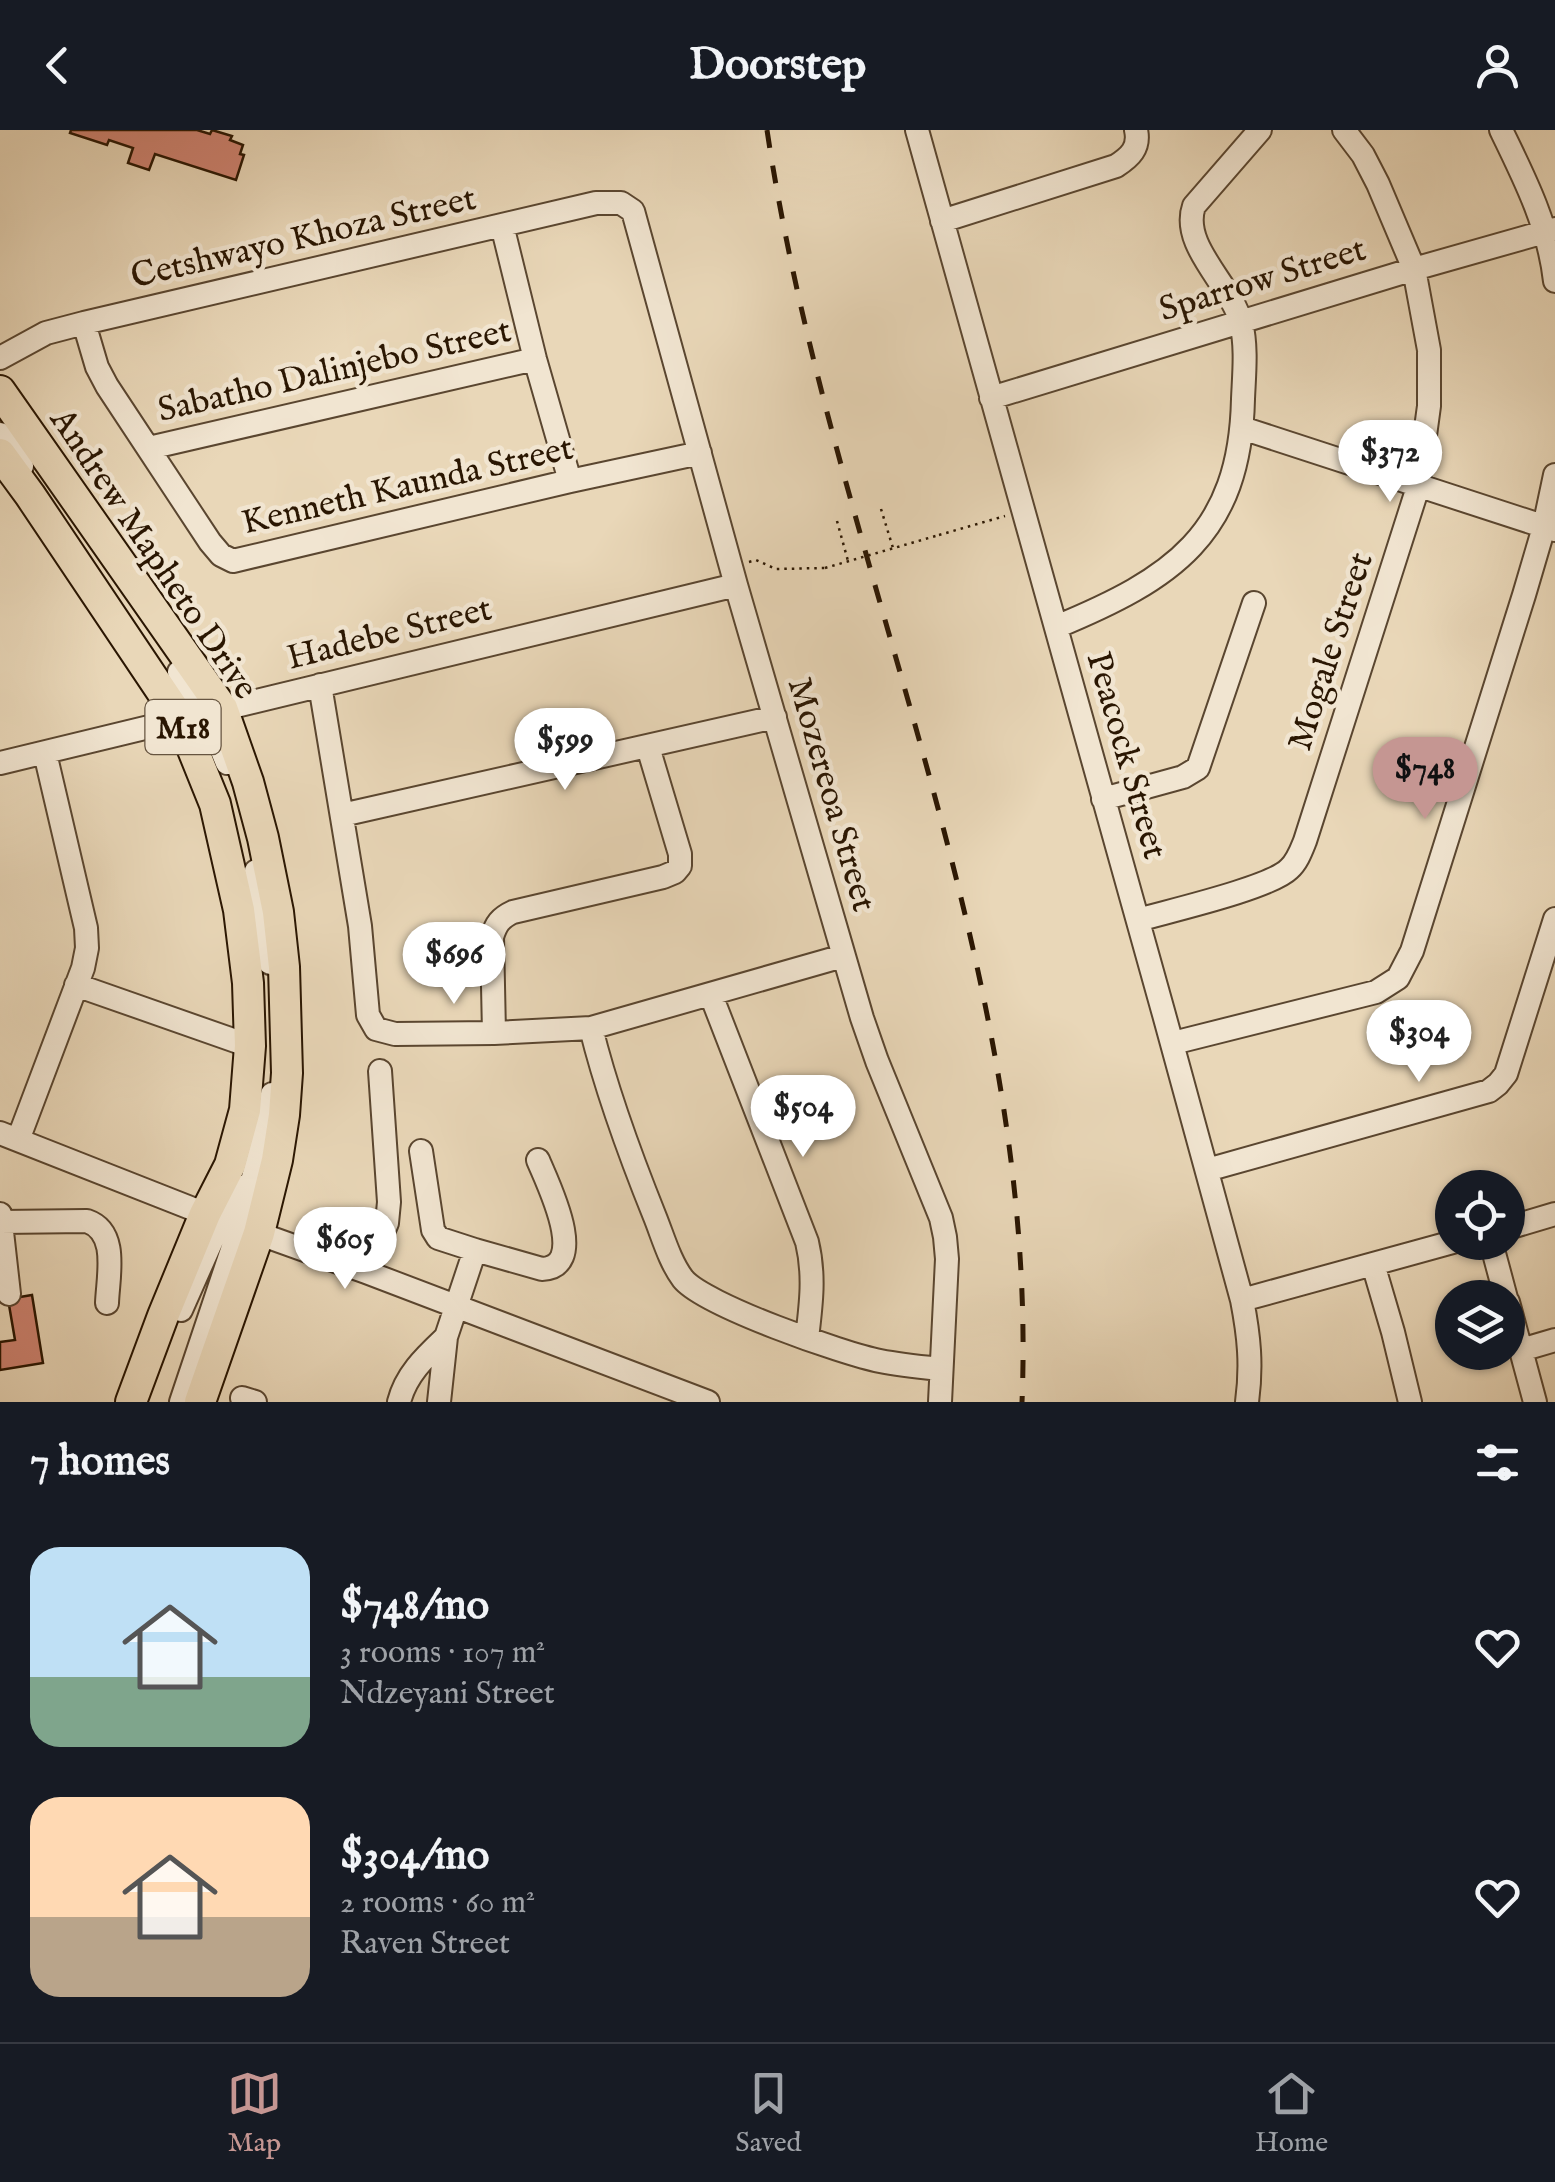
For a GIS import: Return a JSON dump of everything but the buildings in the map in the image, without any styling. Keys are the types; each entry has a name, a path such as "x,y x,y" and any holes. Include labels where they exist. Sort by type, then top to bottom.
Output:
{"main road":[{"name":"Andrew Mapheto Drive","path":"0,391 200,714 248,782 278,912 287,1074 277,1160 163,1316 131,1402"},
{"name":"Andrew Mapheto Drive","path":"0,454 74,560 200,714 215,804 240,910 250,1046 245,1110 230,1165 231,1223 200,1402"}],"street":[{"name":"Peacock Street","path":"917,130 1242,1300 1252,1370 1247,1402"},
{"path":"942,221 1116,166 1134,151 1138,142 1136,130"},
{"path":"1056,627 1134,592 1169,569 1204,532 1227,491 1242,428 1241,321 1198,247 1191,216 1194,206 1260,130"},
{"name":"Mogale Street","path":"1138,920 1262,883 1288,870 1296,861 1418,487 1431,378 1414,269 1378,184 1344,130"},
{"path":"1502,130 1550,230 1555,281"},
{"name":"Cetshwayo Khoza Street","path":"0,358 46,333 84,323 596,203 628,206"},
{"name":"Mozereoa Street","path":"628,206 638,220 842,956 870,1042 946,1236 940,1402"},
{"path":"502,226 570,481"},
{"name":"Sparrow Street","path":"991,398 1550,230"},
{"name":"Kenneth Kaunda Street","path":"84,323 101,376 210,542 221,555 233,561 700,453"},
{"name":"Sabatho Dalinjebo Street","path":"149,448 535,359"},
{"path":"0,416 200,714"},
{"path":"1242,428 1550,528"},
{"path":"0,434 200,714"},
{"path":"1173,1044 1376,992 1398,978 1412,951 1550,528 1555,475"},
{"name":"Hadebe Street","path":"0,763 320,685 734,576"},
{"path":"1103,799 1183,777 1198,768 1254,602"},
{"path":"320,685 360,926 366,1004 376,1029 395,1034 591,1028 842,956"},
{"path":"342,815 775,717"},
{"path":"494,1033 492,938 503,917 664,877 680,866 680,854 648,748"},
{"path":"45,752 86,928 87,948 76,985 9,1137 708,1402"},
{"path":"1207,1170 1489,1091 1506,1074 1555,919"},
{"path":"76,985 250,1046"},
{"path":"711,995 807,1242 812,1261 807,1338"},
{"path":"591,1028 622,1132 684,1281 716,1301 807,1338 879,1360 941,1368"},
{"path":"366,1272 387,1223 390,1202 380,1072"},
{"path":"421,1151 438,1238 551,1269 562,1256 564,1230 538,1160"},
{"path":"0,1214 9,1294"},
{"path":"1525,1223 1555,1214"},
{"path":"1,1222 95,1224 108,1243 107,1303"},
{"path":"146,1402 167,1340 231,1223"},
{"path":"181,1402 231,1223"},
{"path":"1242,1300 1435,1247"},
{"path":"439,1402 446,1337 475,1250"},
{"path":"1372,1264 1410,1402"},
{"path":"400,1402 416,1366 446,1337"},
{"path":"1525,1349 1555,1340"},
{"path":"1525,1366 1534,1402"}],"path":[{"path":"880,509 892,548"},
{"path":"734,576 756,560 776,569 825,568 1024,511"},
{"path":"837,521 848,561"}],"railway":[{"path":"767,130 797,289 836,447 966,919 999,1078 1019,1239 1022,1402"}]}
